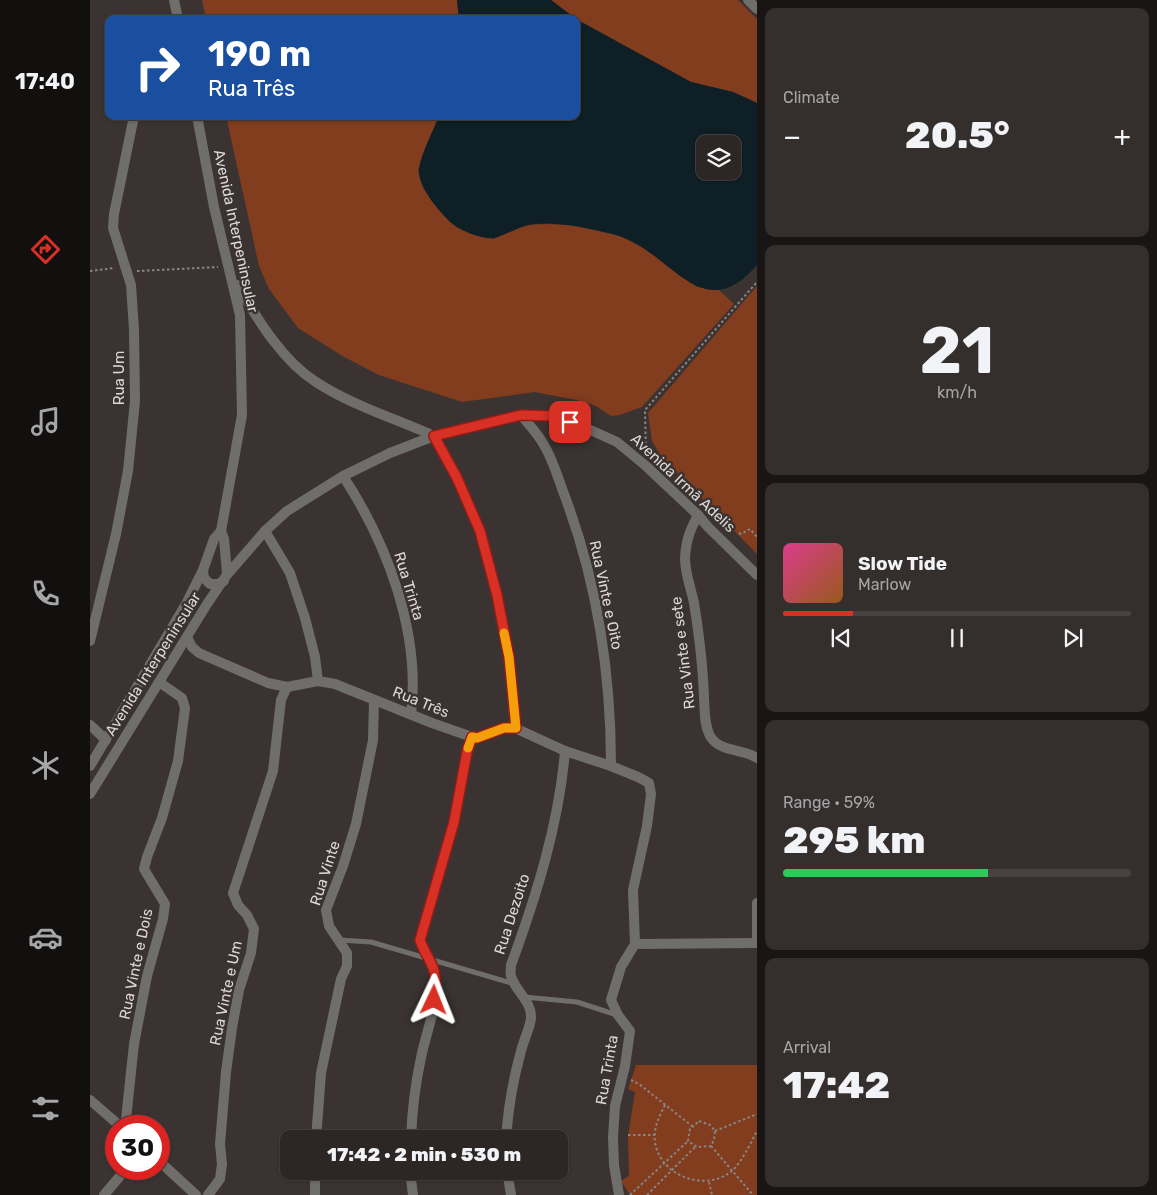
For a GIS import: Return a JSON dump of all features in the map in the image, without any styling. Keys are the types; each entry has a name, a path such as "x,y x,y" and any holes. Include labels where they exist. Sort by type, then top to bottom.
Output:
{"street":[{"path":"174,0 177,15"},
{"path":"748,0 757,9"},
{"name":"Rua Um","path":"90,641 116,534 133,438 135,401 134,330 130,285 113,228 114,214 133,120"},
{"name":"Avenida Interpeninsular","path":"90,766 186,604 204,568 214,539 221,531 237,446 242,415 240,315 214,207 197,120"},
{"path":"232,277 275,342 287,357 314,381 357,405 434,436 457,478 480,531 497,595 509,657 516,728"},
{"name":"Avenida Irmã Adelis","path":"226,576 265,531 287,511 343,476 390,453 434,436 521,415 554,416 617,442 646,466 698,515 757,575"},
{"name":"Rua Vinte e Oito","path":"521,415 545,446 569,508 588,568 604,647 611,724 611,766"},
{"name":"Rua Trinta","path":"343,476 373,527 403,611 412,658 414,691 411,714"},
{"name":"Rua Vinte e sete","path":"698,515 687,536 685,559 698,631 704,685 705,722 711,737 723,747 751,754 757,758"},
{"name":"Avenida Interpeninsular","path":"90,794 226,576 224,539 221,531"},
{"path":"265,531 290,573 305,618 313,649 318,681"},
{"path":"211,562 218,562 224,566 226,576 218,584 210,584 204,578 204,568 211,562"},
{"name":"Rua Três","path":"187,637 192,647 199,653 268,683 287,687 318,681 335,684 472,737"},
{"name":"Rua Vinte e Dois","path":"127,1115 134,1044 147,976 163,919 164,904 144,869 176,770 183,733 185,708 182,698 159,682"},
{"name":"Rua Vinte e Um","path":"208,1195 220,1179 222,1164 220,1144 230,1037 239,990 251,954 254,929 247,915 238,905 233,892 273,771 282,700 287,687"},
{"name":"Rua Vinte","path":"317,1130 321,1073 341,978 347,966 347,953 329,926 326,910 343,866 356,824 373,740 374,700"},
{"path":"90,725 106,740"},
{"path":"412,1130 414,1092 435,993 436,980 432,964 423,950 420,940 452,830 467,752 472,737 477,738 504,728 516,728 565,751 611,766 648,783 651,794 647,826 633,890 635,944 757,943 757,903"},
{"name":"Rua Dezoito","path":"506,1130 514,1075 524,1037 532,1018 524,997 510,976 511,965 541,876 555,817 565,751"},
{"name":"Rua Trinta","path":"618,1195 613,1137 615,1106 625,1066 630,1031 618,1016 611,1000 621,967 635,944"},
{"path":"90,1100 107,1115"},
{"path":"170,1171 196,1195"},
{"path":"104,1195 117,1180"},
{"path":"315,1180 316,1195"},
{"path":"411,1180 413,1195"},
{"path":"508,1180 511,1195"}],"lane":[{"path":"337,939 371,942 515,984"},
{"path":"524,997 577,1002 618,1016"}],"path":[{"path":"90,271 114,268 126,271 218,267 218,263 227,262"},
{"path":"646,466 645,410 757,282"},
{"path":"739,533 742,534 750,529 757,536"},
{"path":"631,1080 639,1084 692,1126"},
{"path":"665,1105 657,1120 656,1149 665,1164 681,1176 691,1180 708,1182 732,1171 757,1131"},
{"path":"715,1131 757,1114"},
{"path":"630,1195 688,1142 692,1126 699,1121 710,1125 715,1131 711,1146"},
{"path":"628,1135 655,1135"},
{"path":"688,1142 695,1147 711,1146"},
{"path":"711,1146 753,1195"},
{"path":"647,1195 695,1147"},
{"path":"708,1182 712,1195"}],"shaded area":[{"path":"202,0 457,0 459,15 205,15"},
{"path":"457,0 551,0 571,15 459,15"},
{"path":"551,0 738,0 757,19 757,103 733,92 691,82 580,22 580,15 571,15"},
{"path":"580,21 691,82 733,92 757,103 757,265 737,283 720,290 703,288 687,280 638,244 598,230 559,224 534,224 494,238 473,235 449,221 431,200 419,176 420,163 437,120 580,120"},
{"path":"227,120 437,120 418,170 422,186 433,203 493,239 527,225 545,224 570,225 620,236 649,251 697,287 719,290 734,304 642,407 611,416 596,406 581,401 535,392 462,402 379,375 344,357 298,328 269,289 259,266"},
{"path":"757,286 757,554 662,458 652,441 648,413"},
{"path":"636,1065 757,1065 757,1195 630,1195 621,1181 629,1176 628,1136 635,1092 628,1089"}],"slow traffic":[{"path":"468,748 472,737 477,738 504,728 516,728 509,657 504,633"}],"route":[{"path":"434,1000 436,980 432,964 423,950 420,940 446,856 467,752 472,737 477,738 504,728 516,728 509,657 497,595 480,531 457,478 434,436 521,415 554,416 570,422"}]}
